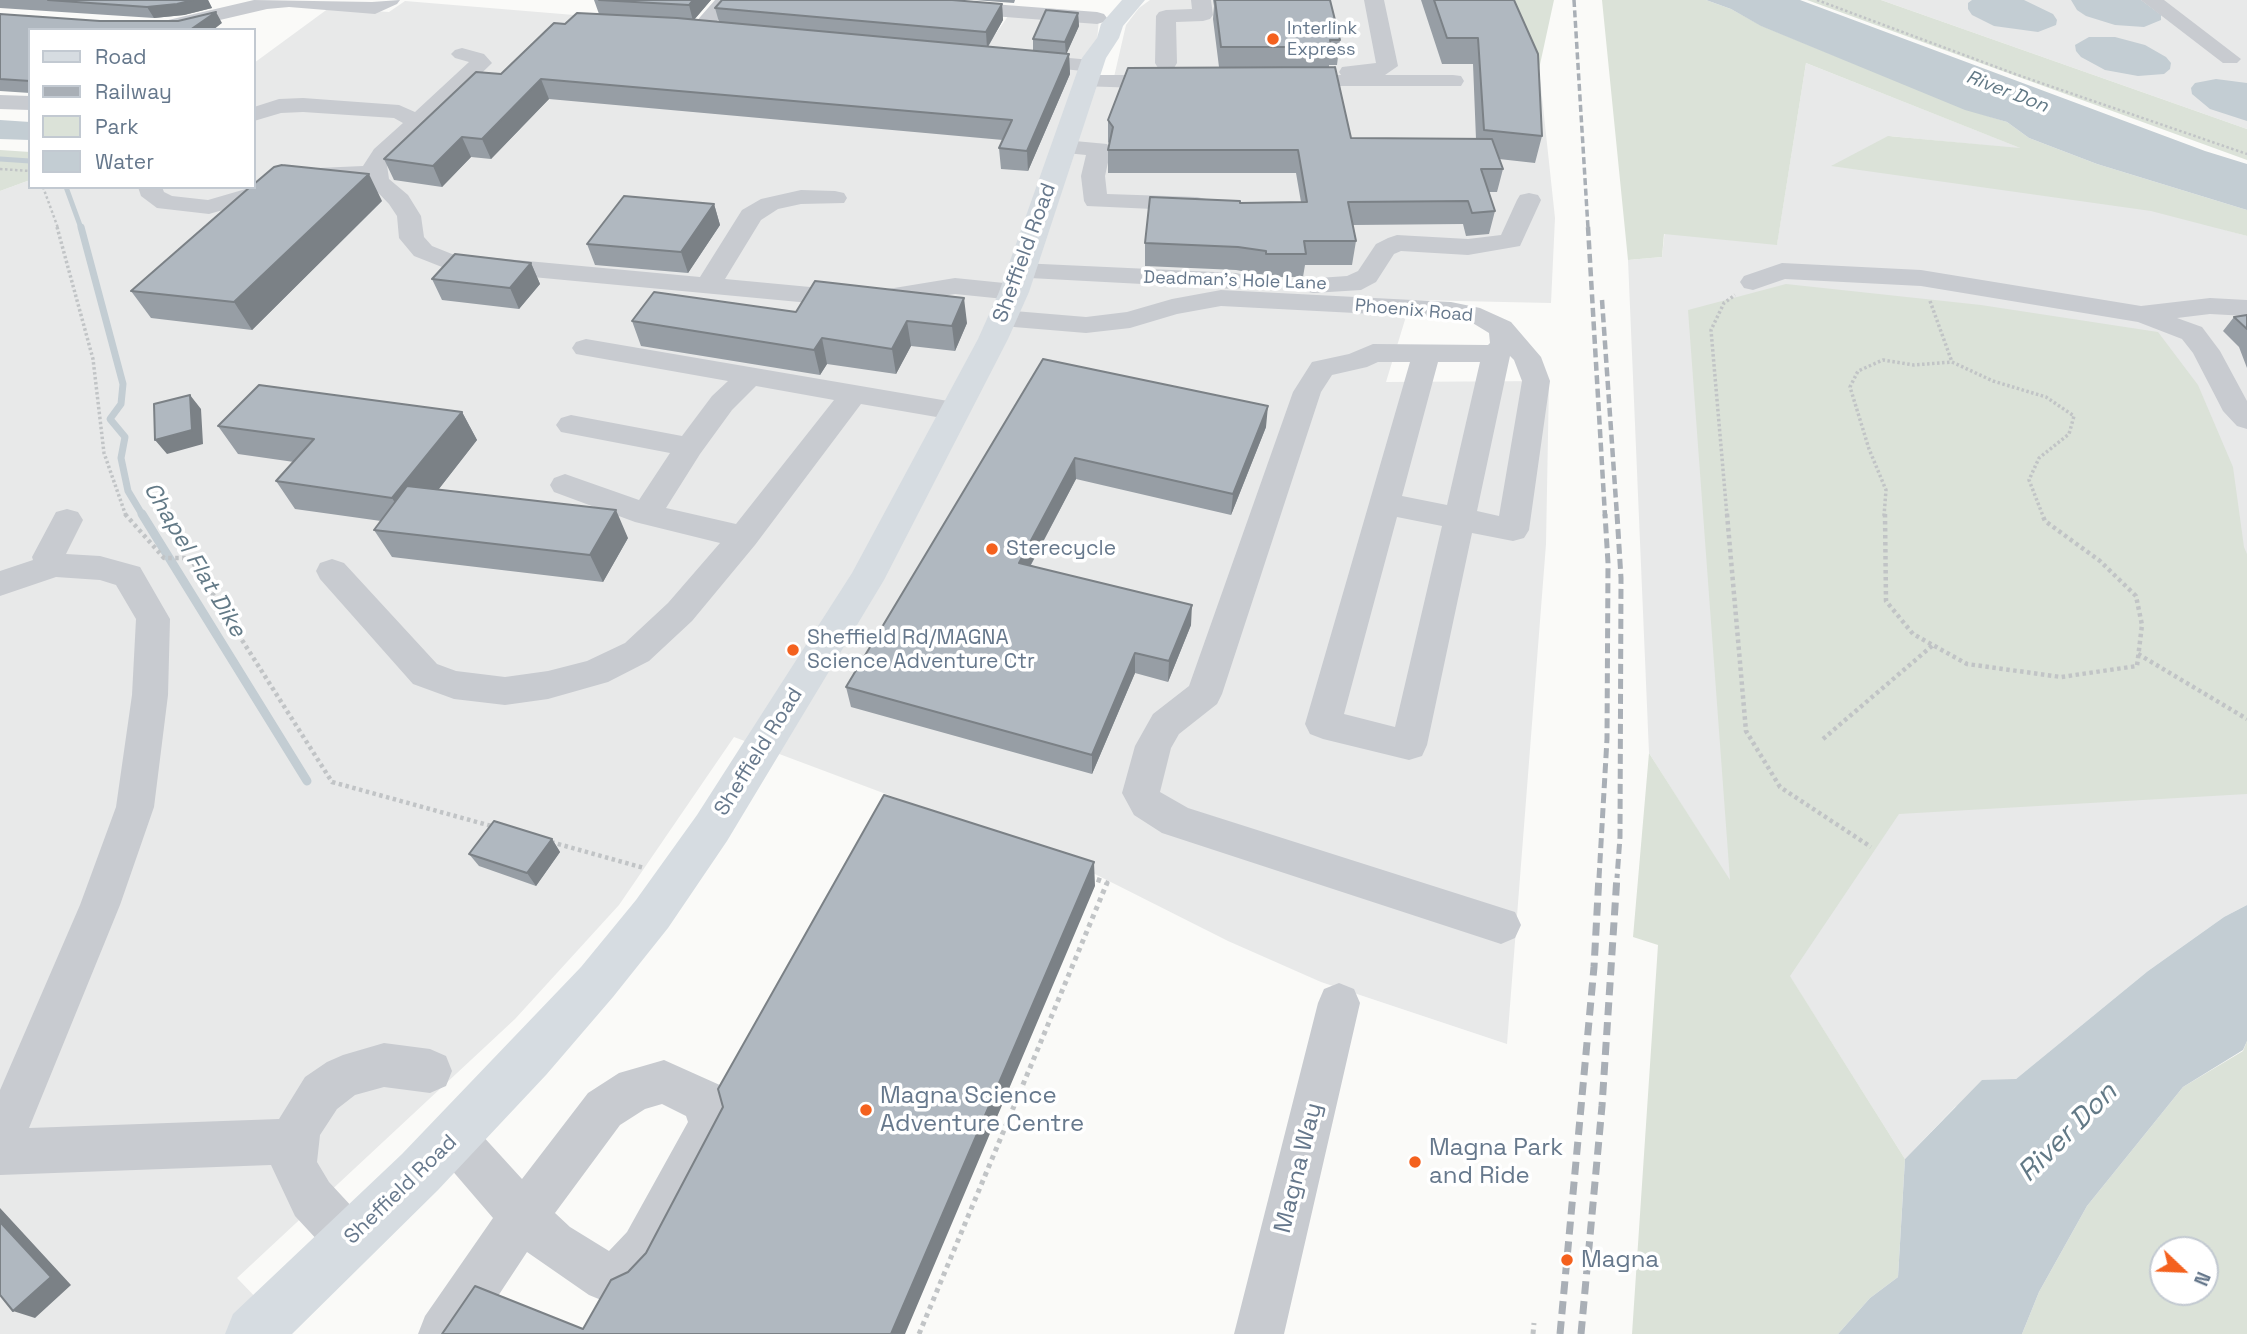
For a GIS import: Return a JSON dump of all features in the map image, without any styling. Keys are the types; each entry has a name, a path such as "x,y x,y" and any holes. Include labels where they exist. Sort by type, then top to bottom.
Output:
{"main road":[{"name":"Sheffield Road","path":"253,1334 454,1138 597,982 712,828 866,580 1012,294 1092,68 1089,39 1102,5"}],"street":[{"path":"151,28 184,24 267,3 289,1 374,8 390,0"},
{"path":"682,29 714,28 726,0"},
{"path":"862,0 1102,5"},
{"path":"996,58 1092,68 1171,68 1166,16 1203,15 1201,0"},
{"path":"1374,0 1387,66 1373,72 1271,77 1453,80"},
{"path":"2151,0 2239,58 2228,67 2247,78"},
{"path":"226,12 238,21 240,28"},
{"path":"462,54 477,58 481,63 382,154 375,165 378,181 399,200 409,216 412,238 424,251 447,261 842,298 888,297 955,286 1012,294"},
{"path":"1092,68 1118,59"},
{"path":"0,102 28,103"},
{"path":"256,113 279,106 303,105 399,112 418,122"},
{"path":"1065,147 1099,149 1093,176 1096,201 1225,205"},
{"path":"151,189 153,196 166,203 209,207 317,175 376,172"},
{"path":"708,285 751,215 770,204 835,198"},
{"name":"Deadman's Hole Lane","path":"1012,294 1352,284 1367,276 1385,249 1396,243 1468,247 1511,241 1529,200"},
{"path":"1753,282 1782,271 1921,278 2141,314 2192,333 2206,351 2233,404 2247,419"},
{"name":"Phoenix Road","path":"1012,294 1086,325 1130,320 1172,307 1221,298 1451,310 1479,316 1498,341"},
{"path":"2141,314 2210,306 2247,309"},
{"path":"1427,352 1323,723 1409,745 1498,341"},
{"path":"1384,503 1513,530 1536,381 1527,357 1498,341 1427,352 1373,353 1357,361 1322,368 1307,392 1203,694 1166,724 1153,746 1141,793 1147,804 1176,821 1502,925"},
{"path":"586,348 954,411"},
{"path":"646,514 689,447 722,403 750,376"},
{"path":"332,571 425,674 454,685 505,691 548,685 596,672 637,652 680,612 744,537 854,394"},
{"path":"571,425 689,447"},
{"path":"565,485 646,514 744,537"},
{"path":"54,565 48,557 67,520"},
{"path":"0,584 54,565 100,568 128,576 153,619 150,695 135,807 100,905 0,1144"},
{"name":"Magna Way","path":"1259,1334 1339,1003"},
{"path":"350,1240 312,1199 294,1165 298,1128 321,1093 343,1077 384,1065 430,1072"},
{"path":"443,1334 523,1216 454,1138"},
{"path":"0,1152 297,1141"}],"path":[{"path":"1817,0 2145,120 2247,154"},
{"path":"0,169 28,171"},
{"path":"44,189 55,218 93,359 104,453 125,514 164,558 190,558 332,782 502,829"},
{"path":"1921,278 1952,362"},
{"path":"1753,282 1724,303 1711,330 1746,731 1780,787 1871,847"},
{"path":"1883,360 1914,365 1952,362 1993,381 2046,397 2074,416 2068,434 2039,458 2029,480 2045,520 2100,561 2137,596 2142,625 2137,666 2062,677 1967,664 1933,645 1913,634 1886,601 1886,490 1869,449 1850,387 1858,371 1883,360"},
{"path":"1824,739 1933,645"},
{"path":"2138,654 2247,719"},
{"path":"541,839 678,877"},
{"path":"919,1334 1107,883 1089,877"},
{"path":"1533,1334 1534,1324"}],"shaded area":[{"path":"1150,0 1511,0 1539,69 1555,218 1551,303 1411,300 1386,382 1549,381 1546,544 1507,1044 1321,982 1228,941 1083,868 734,737 619,905 515,1019 237,1278 291,1334 0,1334 0,191 28,181 28,189 256,189 256,62 329,8 389,12 405,1 985,49 1011,12 1099,18 1094,76 1114,77 1126,25 1139,8"},
{"path":"1881,0 2247,0 2247,129"},
{"path":"1806,63 2023,149 1889,136 2247,236 2247,905 2224,917 2148,971 2016,1079 1955,1107 1905,1159 1649,753 1628,260 1662,257 1665,229 1777,244"}],"green space":[{"path":"1511,0 1554,0 1539,69"},
{"path":"1602,0 1706,0 1731,9 1762,26 1965,109 2007,122 2029,138 2097,164 2247,210 2247,236 2151,211 1831,166 1888,136 2020,148 1806,63 1777,245 1664,234 1662,257 1628,260"},
{"path":"1807,0 1881,0 2247,129 2247,160"},
{"path":"0,150 28,152 28,181 0,191"},
{"path":"1786,284 1981,305 2158,332 2198,385 2233,467 2247,554 2247,794 1899,814 1790,976 1905,1159 1898,1277 1870,1298 1838,1334 1632,1334 1658,945 1633,937 1649,753 1730,880 1688,310"},
{"path":"2247,1041 2247,1334 2022,1334 2039,1292 2087,1206 2183,1087 2243,1051"}],"water":[{"name":"River Don","path":"1706,0 1800,0 2205,151 2247,164 2247,210 2097,164 2029,138 2007,122 1965,110 1761,26 1731,9"},
{"path":"1972,0 2024,0 2053,14 2057,20 2056,25 2038,32 1994,26 1972,15 1968,3"},
{"path":"2071,0 2141,0 2161,15 2161,20 2144,27 2115,25 2086,16 2077,10"},
{"path":"2089,37 2115,37 2145,45 2166,57 2171,63 2170,69 2164,74 2138,76 2105,70 2081,57 2076,51 2075,45"},
{"path":"2216,79 2247,83 2247,121 2210,109 2192,94 2191,88 2195,83"},
{"path":"0,120 28,122 28,140 0,139"},
{"name":"River Don","path":"2247,905 2247,1041 2243,1050 2183,1087 2087,1206 2039,1292 2022,1334 1838,1334 1870,1298 1898,1277 1905,1159 1982,1080 2016,1079 2148,971 2224,917"}],"building":[{"path":"48,0 193,0 147,7"},
{"path":"599,0 693,0 689,5"},
{"path":"722,0 952,0 1002,4 986,32 715,8"},
{"name":"Interlink Express","path":"1215,0 1330,0 1340,40 1330,40 1331,47 1221,47"},
{"path":"1434,0 1514,0 1538,54 1542,136 1484,130 1478,38 1447,38"},
{"path":"1046,10 1078,13 1065,42 1033,39"},
{"path":"216,12 193,28 28,28 28,81 0,79 0,14 100,21 178,21"},
{"path":"577,13 677,18 1069,54 1027,151 999,148 1012,120 541,79 482,139 462,137 433,166 384,159 476,72 501,74 554,23 565,24"},
{"path":"1335,67 1351,138 1492,139 1503,169 1481,169 1495,211 1472,213 1468,201 1348,202 1356,241 1304,241 1306,254 1266,254 1266,251 1238,247 1145,243 1150,197 1240,203 1307,202 1298,150 1108,150 1113,127 1108,120 1128,68"},
{"path":"282,165 369,174 234,302 131,291 248,189 256,189 256,182 274,167"},
{"path":"624,196 714,204 681,252 587,244"},
{"path":"455,254 531,263 510,288 432,279"},
{"path":"815,281 964,298 952,326 907,321 892,349 822,338 814,350 632,321 654,292 796,312"},
{"path":"2247,315 2247,329 2234,317"},
{"name":"Sterecycle","path":"1043,359 1268,406 1233,494 1075,458 1019,563 1192,605 1169,661 1135,653 1092,755 846,687"},
{"path":"259,385 462,412 392,498 276,481 314,439 218,426"},
{"path":"190,395 192,430 155,440 154,404"},
{"path":"407,486 616,510 590,555 374,530"},
{"name":"Magna Science Adventure Centre","path":"884,795 1094,862 891,1334 442,1334 475,1286 583,1329 611,1280 628,1272 646,1253 723,1107 718,1089"},
{"path":"494,821 552,839 527,873 469,854"},
{"path":"0,1222 51,1277 13,1311 0,1295"}],"waterway":[{"name":"Chapel Flat Dike","path":"0,159 28,161"},
{"name":"Chapel Flat Dike","path":"67,189 81,228"},
{"name":"Chapel Flat Dike","path":"81,227 123,384 121,404 110,419 125,437 121,458 128,491 143,516"},
{"name":"Chapel Flat Dike","path":"142,514 307,781"}],"railway":[{"path":"1574,0 1588,228"},
{"path":"1588,227 1605,516"},
{"path":"1602,300 1617,516"},
{"path":"1599,878 1607,739 1608,563 1605,514"},
{"path":"1617,514 1621,578 1620,837 1617,878"},
{"path":"1560,1334 1594,967 1599,876"},
{"path":"1581,1334 1602,1106 1617,876"}],"place":[{"name":"Interlink Express","path":"1273,39"},
{"name":"Sterecycle","path":"992,549"},
{"name":"Sheffield Rd/MAGNA Science Adventure Ctr","path":"793,650"},
{"name":"Magna Science Adventure Centre","path":"866,1110"},
{"name":"Magna Park and Ride","path":"1415,1162"},
{"name":"Magna","path":"1567,1260"}]}
